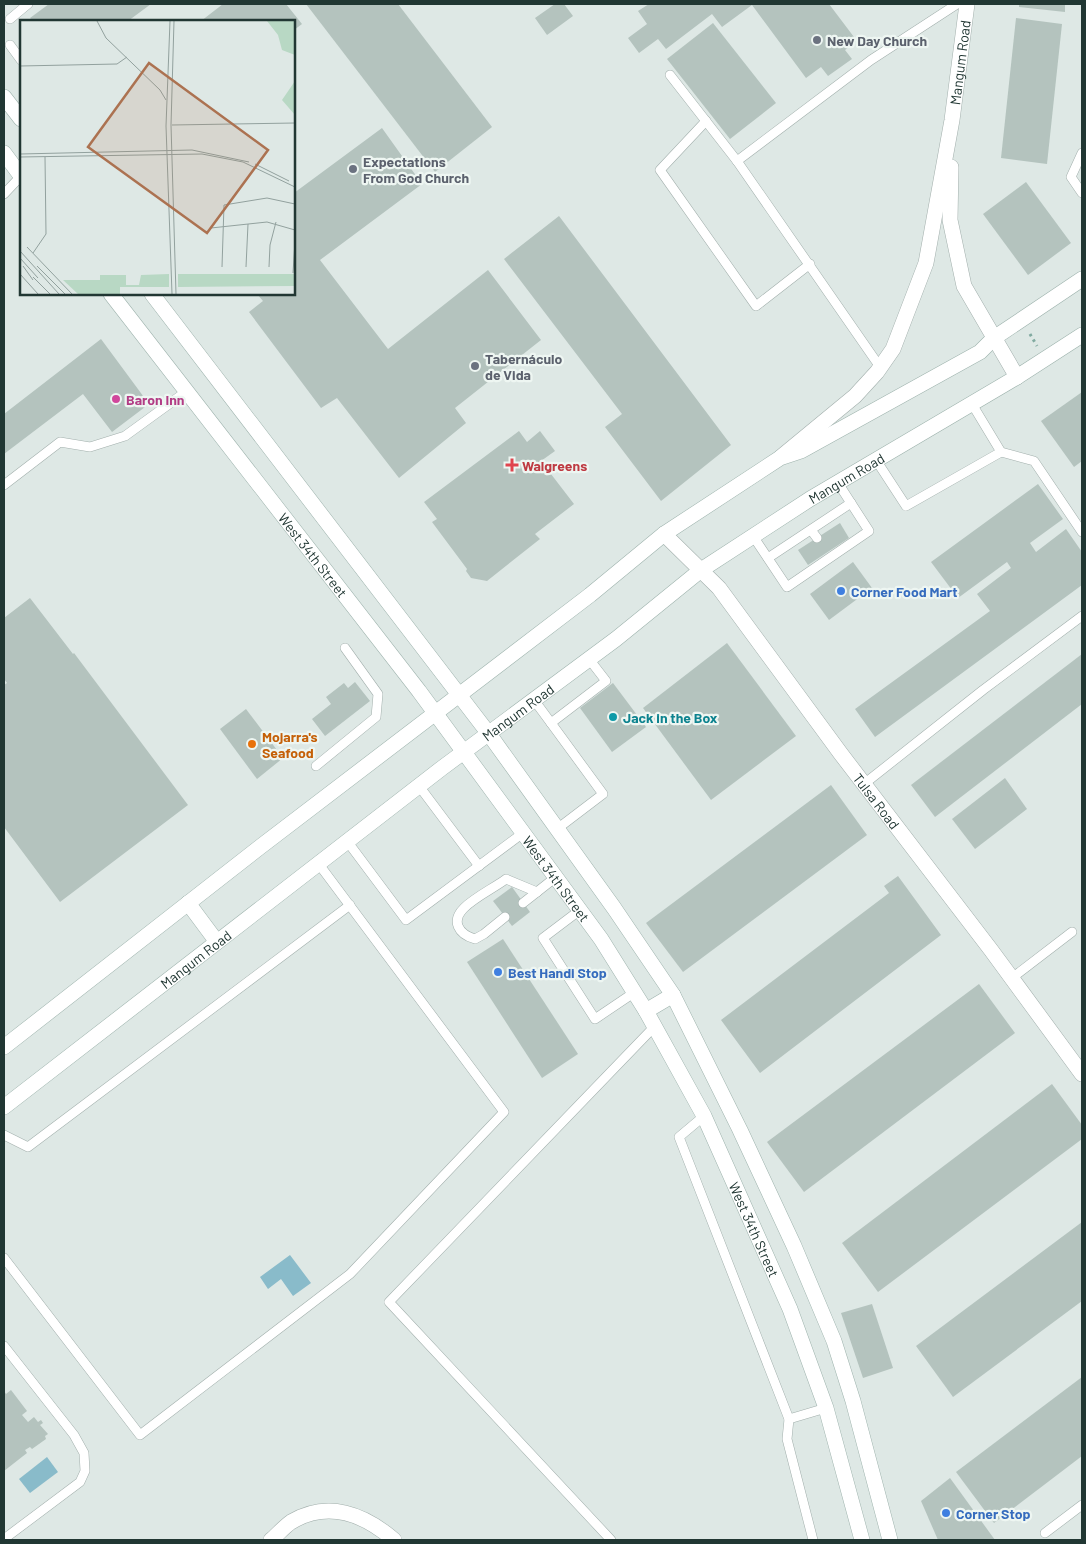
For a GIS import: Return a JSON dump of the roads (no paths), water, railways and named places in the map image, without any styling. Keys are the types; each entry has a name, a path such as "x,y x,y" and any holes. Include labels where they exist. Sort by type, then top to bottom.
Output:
{"main road":[{"name":"Mangum Road","path":"4,1047 188,903 590,595 664,534 780,458 855,396 893,349 926,263 952,120 967,4"},
{"path":"4,97 20,118"},
{"name":"Mangum Road","path":"4,1107 318,863 589,659 700,570 838,483 1017,378 964,286 950,220 952,120"},
{"path":"4,153 20,175"},
{"path":"994,338 1082,279"},
{"name":"West 34th Street","path":"112,295 435,714 602,939 635,992 704,1116 790,1309 826,1408 862,1540"},
{"name":"West 34th Street","path":"153,295 489,734 614,908 672,995 744,1139 794,1246 834,1341 853,1401 890,1540"},
{"path":"1017,378 1082,335"},
{"name":"Mangum Road","path":"780,458 801,451 980,352 994,338"},
{"name":"Tulsa Road","path":"664,534 719,588 1082,1074"},
{"path":"188,903 217,942"},
{"path":"646,1011 672,995"},
{"path":"271,1540 291,1523 324,1511 344,1512 358,1517 372,1524 394,1540"}],"lane":[{"path":"10,19 28,4"},
{"path":"737,161 871,60 958,4"},
{"path":"10,45 20,59"},
{"path":"670,75 737,161 880,367"},
{"path":"706,121 660,170 756,306 810,264"},
{"path":"1082,153 1071,177 1082,193"},
{"path":"4,194 20,177"},
{"path":"4,485 60,442 90,447 125,436 187,391"},
{"path":"972,404 1001,452 1034,461 1082,532"},
{"path":"876,460 906,506 1001,452"},
{"path":"753,536 787,588 828,555 869,531 838,483"},
{"path":"768,558 851,503"},
{"path":"811,530 817,538"},
{"path":"864,784 983,690 1082,616"},
{"path":"316,766 376,717 378,694 345,648"},
{"path":"551,723 606,681 589,659"},
{"path":"534,700 603,794 557,829"},
{"path":"419,786 479,866"},
{"path":"347,841 406,920 523,833"},
{"path":"4,1258 140,1435 350,1274 504,1112 318,863"},
{"path":"523,903 556,877"},
{"path":"505,917 484,934 474,939 465,936 458,928 458,918 464,908 506,879 537,892"},
{"path":"4,1134 28,1147 350,905"},
{"path":"580,910 543,938 595,1020 635,992"},
{"path":"1012,978 1072,932"},
{"path":"612,1540 389,1302 655,1026"},
{"path":"704,1116 679,1137 789,1418 787,1439 813,1540"},
{"path":"4,1346 74,1435 84,1453 85,1471 80,1482 4,1539"},
{"path":"789,1418 826,1408"},
{"path":"1045,1533 1082,1505"}],"water":[{"path":"290,1255 311,1283 293,1296 281,1279 268,1289 260,1277"},
{"path":"47,1457 58,1472 30,1493 19,1479"}],"place":[{"name":"New Day Church","path":"817,40"},
{"name":"Expectations From God Church","path":"353,169"},
{"name":"Tabernáculo de Vida","path":"475,366"},
{"name":"Baron Inn","path":"116,399"},
{"name":"Walgreens","path":"512,465"},
{"name":"Corner Food Mart","path":"841,591"},
{"name":"Jack in the Box","path":"613,717"},
{"name":"Mojarra's Seafood","path":"252,744"},
{"name":"Best Handi Stop","path":"498,972"},
{"name":"Corner Stop","path":"946,1513"}]}
